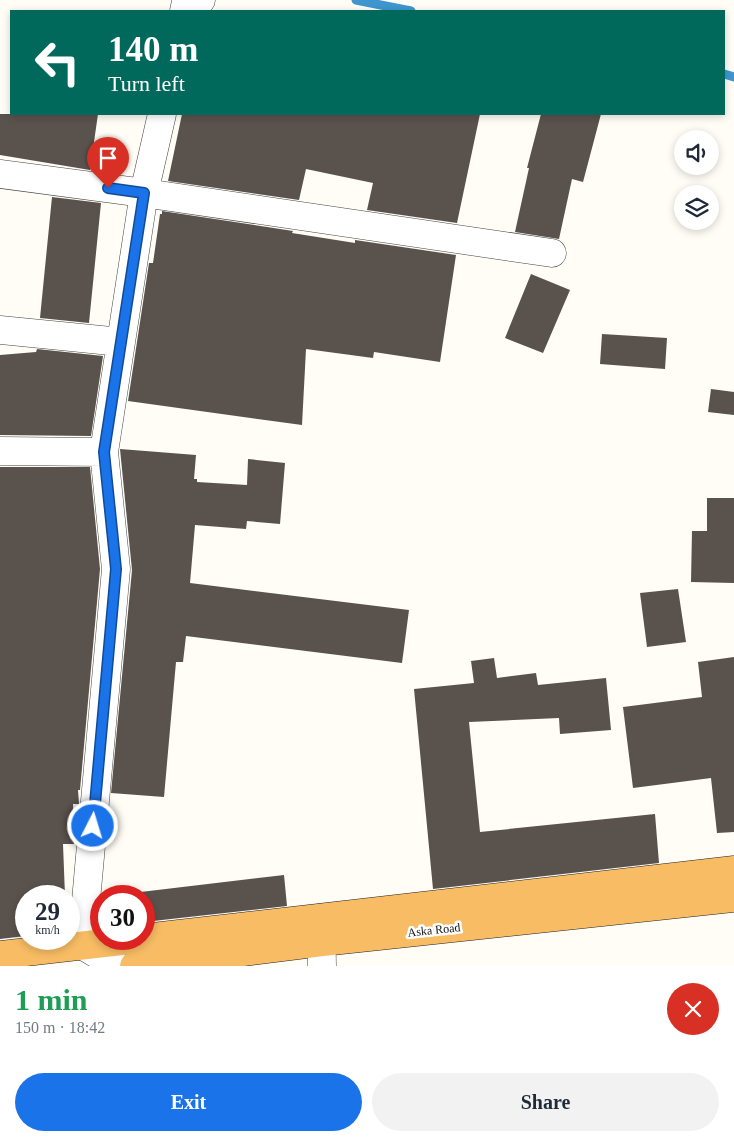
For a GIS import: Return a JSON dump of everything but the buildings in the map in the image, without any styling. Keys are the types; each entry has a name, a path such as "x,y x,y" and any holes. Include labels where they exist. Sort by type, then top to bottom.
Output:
{"highway":[{"path":"155,938 322,942 734,870"},
{"name":"Aska Road","path":"134,966 322,942 734,898"},
{"path":"0,955 90,944"}],"street":[{"path":"184,10 186,2 201,0"},
{"path":"117,966 82,945 116,569 104,452 144,193 162,115"},
{"path":"0,174 144,193 552,253"},
{"path":"0,330 121,342"},
{"path":"0,451 104,452"}],"waterway":[{"path":"356,0 406,10"},
{"path":"725,74 734,77"}],"route":[{"path":"93,826 116,569 104,452 144,193 108,188"}]}
